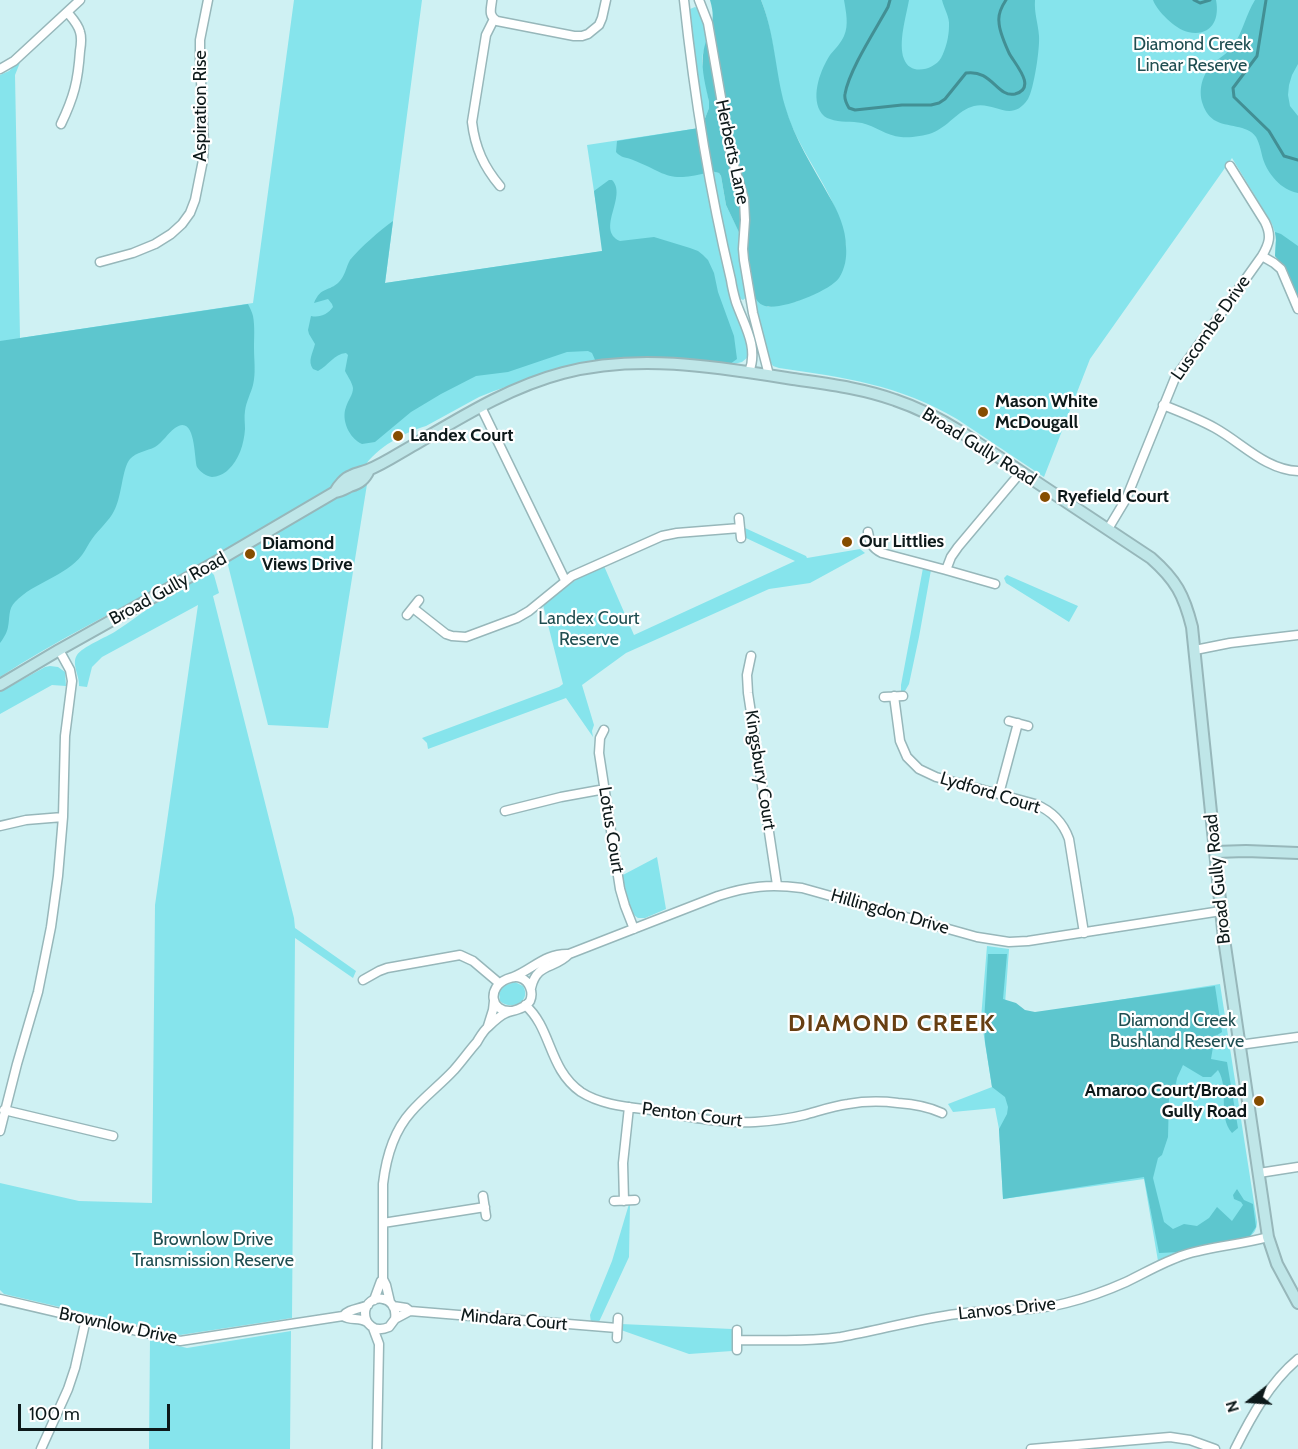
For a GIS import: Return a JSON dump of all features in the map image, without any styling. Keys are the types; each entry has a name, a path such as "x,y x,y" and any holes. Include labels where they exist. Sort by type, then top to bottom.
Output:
{"street":[{"path":"0,69 14,61 80,0"},
{"name":"Aspiration Rise","path":"100,261 133,253 155,244 171,234 190,213 203,160 200,50 203,19 208,0"},
{"path":"492,0 490,12 497,21 574,36 588,34 599,25 606,0"},
{"name":"Herberts Lane","path":"684,0 711,186 735,300 752,347 753,356 749,372"},
{"path":"685,11 691,5 701,4"},
{"name":"Herberts Lane","path":"701,4 708,23 731,155 744,200 743,249 756,327 769,375"},
{"path":"61,123 72,100 77,82 81,40 75,22 67,12"},
{"path":"494,19 486,35 472,123 477,150 487,170 500,186"},
{"name":"Luscombe Drive","path":"1108,529 1126,499 1170,388 1180,370 1269,243 1269,231 1265,222 1230,166"},
{"path":"1262,256 1281,270 1298,309"},
{"path":"735,300 742,304 751,298"},
{"name":"Broad Gully Road","path":"0,685 335,492 349,477 369,470 481,406 538,380 601,365 648,363 702,366 849,388 874,393 911,406 946,423 1151,558 1173,580 1188,609 1195,650 1221,911 1268,1237 1277,1264 1298,1303"},
{"path":"1163,405 1216,429 1275,467 1298,471"},
{"path":"481,406 566,580"},
{"path":"946,570 958,547 1021,472"},
{"path":"413,608 446,634 466,637 523,615 579,572 662,536 740,523 741,538"},
{"path":"868,532 871,544 882,553 995,584"},
{"path":"407,615 419,600"},
{"path":"1195,650 1230,643 1298,635"},
{"path":"0,1131 38,992 47,951 58,876 63,817 65,736 72,681 70,670 59,650"},
{"name":"Kingsbury Court","path":"751,656 747,675 748,693 777,885"},
{"name":"Lydford Court","path":"884,697 899,696 900,741 907,757 919,769 936,777 1042,807 1053,814 1063,826 1069,839 1084,933"},
{"path":"999,794 1014,722 1028,726"},
{"name":"Lotus Court","path":"604,730 599,745 620,889 634,929"},
{"path":"505,811 605,789"},
{"path":"0,826 26,820 63,817"},
{"path":"1215,852 1298,853"},
{"name":"Hillingdon Drive","path":"513,977 554,956 569,954 735,891 777,885 802,888 992,940 1009,942 1084,933 1221,911"},
{"name":"Hillingdon Drive","path":"531,988 534,977 540,970 562,960 569,954"},
{"path":"363,980 387,968 460,955 473,961 499,983"},
{"path":"395,1319 396,1314 383,1279 383,1184 388,1155 409,1114 454,1070 488,1026 500,1016 525,1005 531,998 531,988 523,979 513,977 499,983 494,991 494,1010 488,1026"},
{"path":"494,1001 501,1009 511,1011"},
{"name":"Penton Court","path":"525,1005 536,1016 561,1071 574,1086 599,1100 629,1107 741,1123 792,1118 850,1104 875,1101 918,1104 942,1113"},
{"path":"1239,1045 1298,1036"},
{"path":"624,1201 623,1163 629,1107"},
{"path":"4,1110 112,1136"},
{"path":"1259,1173 1298,1167"},
{"path":"383,1223 485,1211 483,1196"},
{"path":"614,1201 634,1200"},
{"name":"Lanvos Drive","path":"737,1330 737,1345 829,1338 958,1314 1016,1311 1051,1306 1102,1292 1184,1255 1268,1237"},
{"path":"377,1449 379,1344 365,1313 383,1279"},
{"name":"Brownlow Drive","path":"0,1299 180,1341 343,1316 371,1302"},
{"path":"371,1302 382,1299 392,1304"},
{"name":"Mindara Court","path":"392,1304 410,1311 617,1328"},
{"path":"379,1344 395,1319 410,1311"},
{"name":"Brownlow Drive","path":"343,1316 349,1319 360,1319 370,1325"},
{"path":"617,1338 618,1318"},
{"path":"41,1449 72,1379 86,1319"},
{"path":"370,1325 384,1329 389,1327"},
{"path":"1236,1449 1250,1420 1270,1389 1298,1359"},
{"path":"1031,1449 1170,1437 1190,1440 1215,1449"}],"green space":[{"path":"294,0 422,0 385,283 603,251 587,145 699,128 748,357 734,364 698,361 593,362 569,366 479,397 392,442 376,453 364,467 293,512 63,639 0,677 0,75 9,71 21,60 15,75 20,338 253,303"},
{"path":"710,0 761,0 766,13 789,118 804,152 841,220 845,234 846,259 839,278 816,294 782,306 765,306 755,297 745,245 726,205 721,176 711,171 704,121 709,102 703,61 704,47 713,16"},
{"name":"Diamond Creek Linear Reserve","path":"761,0 1298,0 1298,298 1285,268 1275,256 1276,236 1272,224 1232,158 1090,359 1044,477 936,407 871,384 773,366 769,360 758,323 753,293 768,307 798,301 846,247 836,210 800,143 785,108 766,13"},
{"path":"844,0 909,0 903,30 902,53 911,68 922,69 938,62 946,47 949,23 942,0 1035,0 1039,50 1028,99 1022,106 1009,111 982,105 974,106 963,111 938,130 912,137 896,136 862,123 827,118 817,104 817,90 821,74 830,55 846,32 847,18"},
{"path":"1153,0 1216,0 1217,14 1208,29 1203,32 1188,32 1167,19"},
{"path":"1255,0 1298,0 1298,64 1292,75 1288,95 1290,106 1298,116 1298,193 1286,189 1272,176 1265,165 1256,137 1252,133 1214,120 1206,112 1202,102 1201,90 1205,74 1233,46"},
{"path":"695,7 700,9 708,38 702,61 709,102 704,121 689,12"},
{"path":"699,128 706,173 674,177 616,152 617,141"},
{"path":"712,171 721,176 726,205 740,234 747,297 743,300 739,298"},
{"path":"612,180 616,187 610,229 613,236 620,241 654,237 698,251 708,260 734,336 737,359 730,364 698,361 596,362 592,353 588,351 567,352 508,372 476,376 411,412 375,442 362,444 353,438 345,423 346,407 353,388 345,371 348,355 346,353 338,356 318,371 313,369 310,360 315,344 308,330 311,316 324,315 333,307 328,299 314,303 319,294 339,282 350,260 359,250 393,221 385,283 602,251 594,191"},
{"path":"1275,232 1298,246 1298,298 1285,268 1275,256"},
{"path":"248,304 253,314 254,324 254,376 246,408 243,440 232,466 218,476 203,474 197,467 190,432 182,425 175,428 155,447 132,457 125,469 114,511 75,563 31,589 15,602 10,611 7,631 0,643 0,341"},
{"path":"368,478 328,728 268,725 227,561"},
{"name":"Landex Court Reserve","path":"745,528 807,558 860,549 865,553 810,583 769,589 626,653 582,685 594,725 593,737 566,698 428,749 427,743 422,738 563,684 543,605 577,579 604,566 634,635 795,561 746,538"},
{"path":"923,568 931,570 909,684 905,691 901,691 901,685"},
{"name":"Brownlow Drive Transmission Reserve","path":"210,571 214,575 219,593 213,596 295,928 356,971 353,978 295,938 292,1318 180,1335 4,1294 0,1290 0,1183 79,1201 152,1203 155,905 198,605 102,657 92,667 87,687 79,686 75,659 84,649"},
{"path":"1007,575 1078,606 1069,622 1006,583 1004,578"},
{"path":"50,666 58,667 65,672 66,686 52,685 0,714 0,692"},
{"path":"657,857 666,909 645,918 638,918 630,910 621,876"},
{"name":"Diamond Creek Bushland Reserve","path":"987,946 1009,949 1004,1018 1220,984 1257,1222 1252,1235 1248,1238 1158,1261 1144,1179 1003,1199 999,1129 995,1108 953,1112 948,1104 992,1087 981,1018"},
{"name":"Diamond Creek Bushland Reserve","path":"988,954 1007,954 1003,999 1016,1003 1025,1010 1035,1012 1215,986 1222,1032 1208,1041 1213,1047 1211,1059 1227,1062 1238,1128 1232,1133 1225,1118 1223,1086 1218,1070 1211,1077 1203,1077 1183,1065 1175,1089 1169,1097 1168,1137 1162,1155 1158,1158 1153,1178 1164,1222 1173,1229 1184,1224 1197,1226 1209,1218 1217,1207 1232,1221 1243,1205 1234,1199 1233,1195 1237,1189 1244,1200 1253,1204 1256,1227 1250,1236 1180,1252 1159,1253 1144,1177 1003,1199 999,1129 1008,1107 1005,1097 992,1087 985,1042"},
{"path":"515,982 523,986 525,996 523,1000 514,1005 500,1001 499,992 503,986"},
{"path":"629,1204 629,1257 598,1324 591,1323 590,1315 612,1261"},
{"path":"621,1324 732,1329 732,1351 689,1354 621,1330"},
{"path":"291,1331 290,1449 149,1449 150,1339 187,1348"}],"waterway":[{"name":"DIAMOND CREEK","path":"890,0 848,84 845,98 849,108 855,110 939,103 966,73 982,75 1003,92 1009,94 1022,91 1025,81 1009,53 999,26 1000,14 1006,0"},
{"name":"DIAMOND CREEK","path":"1194,0 1200,3 1210,0"},
{"name":"DIAMOND CREEK","path":"1266,0 1257,56 1233,88 1234,97 1269,131 1284,156 1298,160"}],"place":[{"name":"Mason White McDougall","path":"983,412"},
{"name":"Landex Court","path":"398,436"},
{"name":"Ryefield Court","path":"1045,497"},
{"name":"Our Littlies","path":"847,542"},
{"name":"Diamond Views Drive","path":"250,554"},
{"name":"Amaroo Court/Broad Gully Road","path":"1259,1101"}],"district":[{"name":"DIAMOND CREEK","path":"892,1024"}]}
